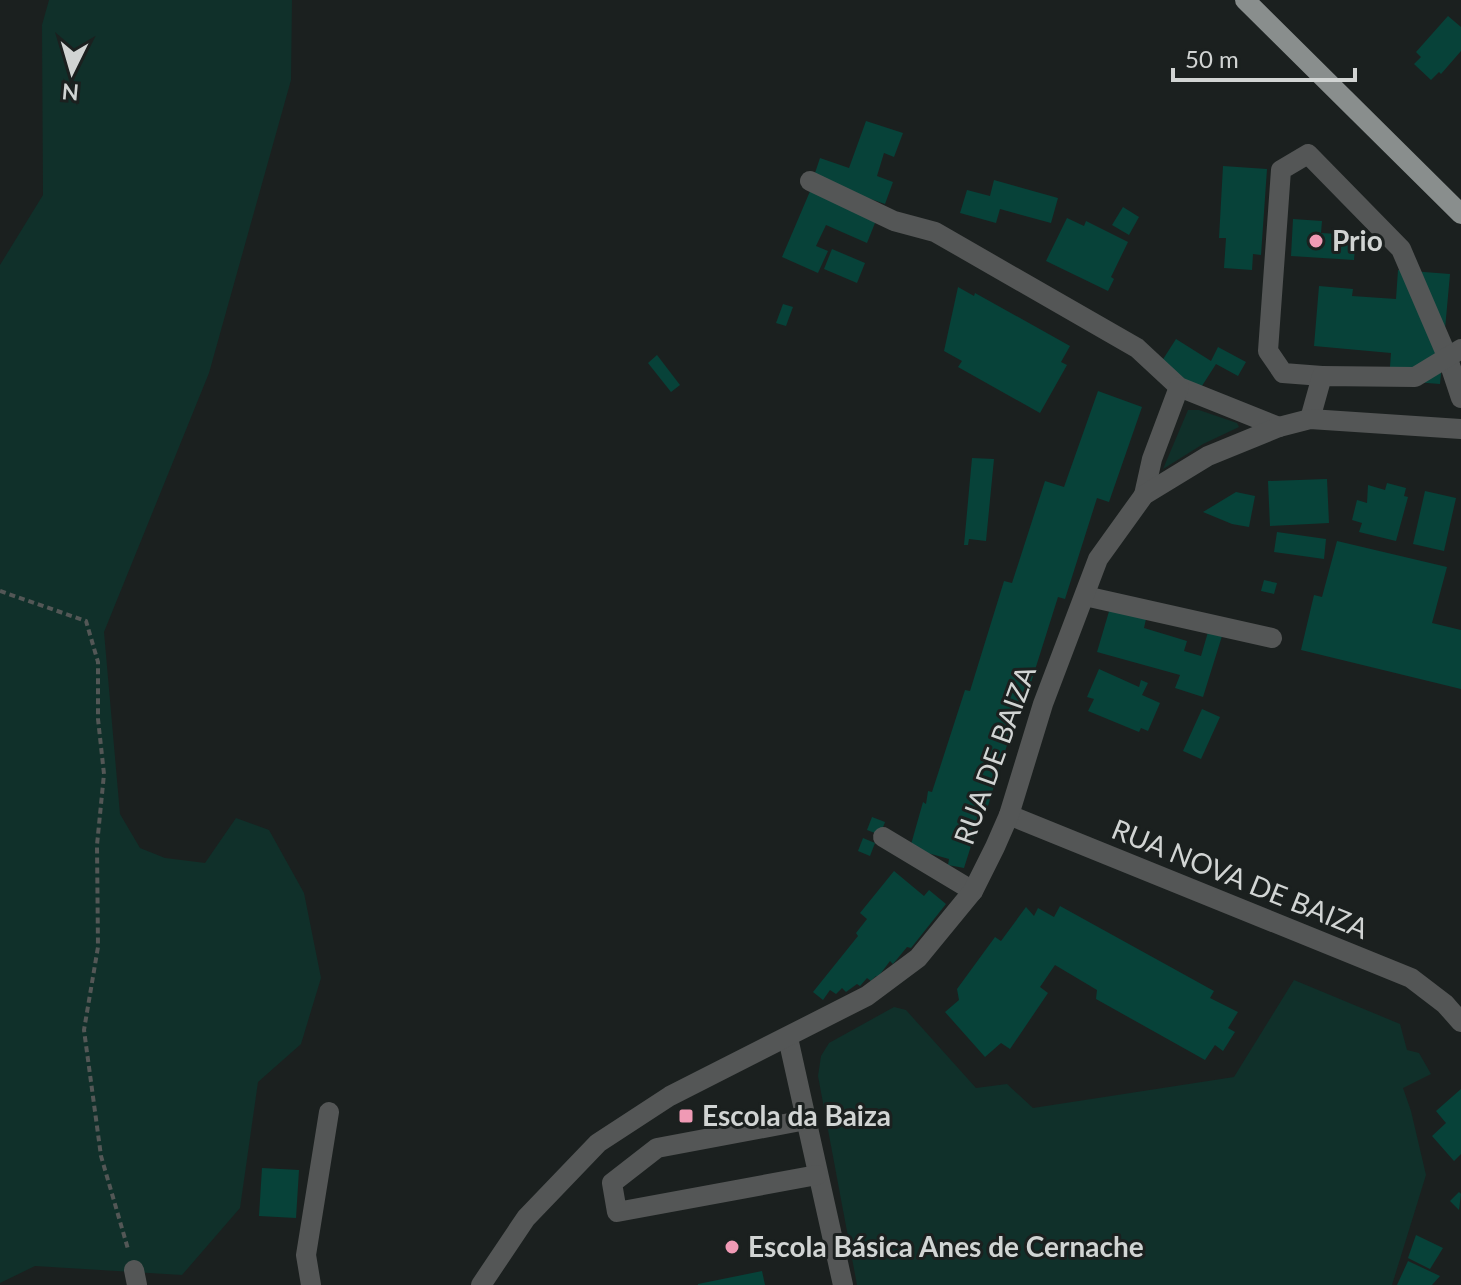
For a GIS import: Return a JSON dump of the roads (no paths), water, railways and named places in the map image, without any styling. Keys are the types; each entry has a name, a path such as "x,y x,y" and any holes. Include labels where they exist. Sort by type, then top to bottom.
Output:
{"main road":[{"path":"1245,0 1461,214"}],"street":[{"path":"1454,353 1415,377 1283,373 1268,351 1281,170 1308,154 1401,249 1454,353 1461,398"},
{"path":"810,181 894,221 935,232 1137,348 1179,387 1279,427"},
{"path":"1310,419 1322,376"},
{"path":"1144,495 1152,459 1179,387"},
{"name":"RUA DE BAIZA","path":"481,1285 526,1218 598,1143 670,1096 867,996 918,958 973,891 1009,815 1043,704 1098,559 1144,495 1208,456 1279,427 1310,419 1461,429"},
{"path":"1085,596 1272,638"},
{"name":"RUA NOVA DE BAIZA","path":"1009,815 1411,978 1445,1004 1461,1022"},
{"path":"883,837 973,891"},
{"path":"788,1038 843,1285"},
{"path":"311,1285 306,1255 329,1112"},
{"path":"806,1120 657,1148 612,1183 617,1212 817,1175"}],"place":[{"name":"Prio","path":"1316,241"},
{"name":"Escola da Baiza","path":"686,1116"},
{"name":"Escola Básica Anes de Cernache","path":"732,1247"}]}
